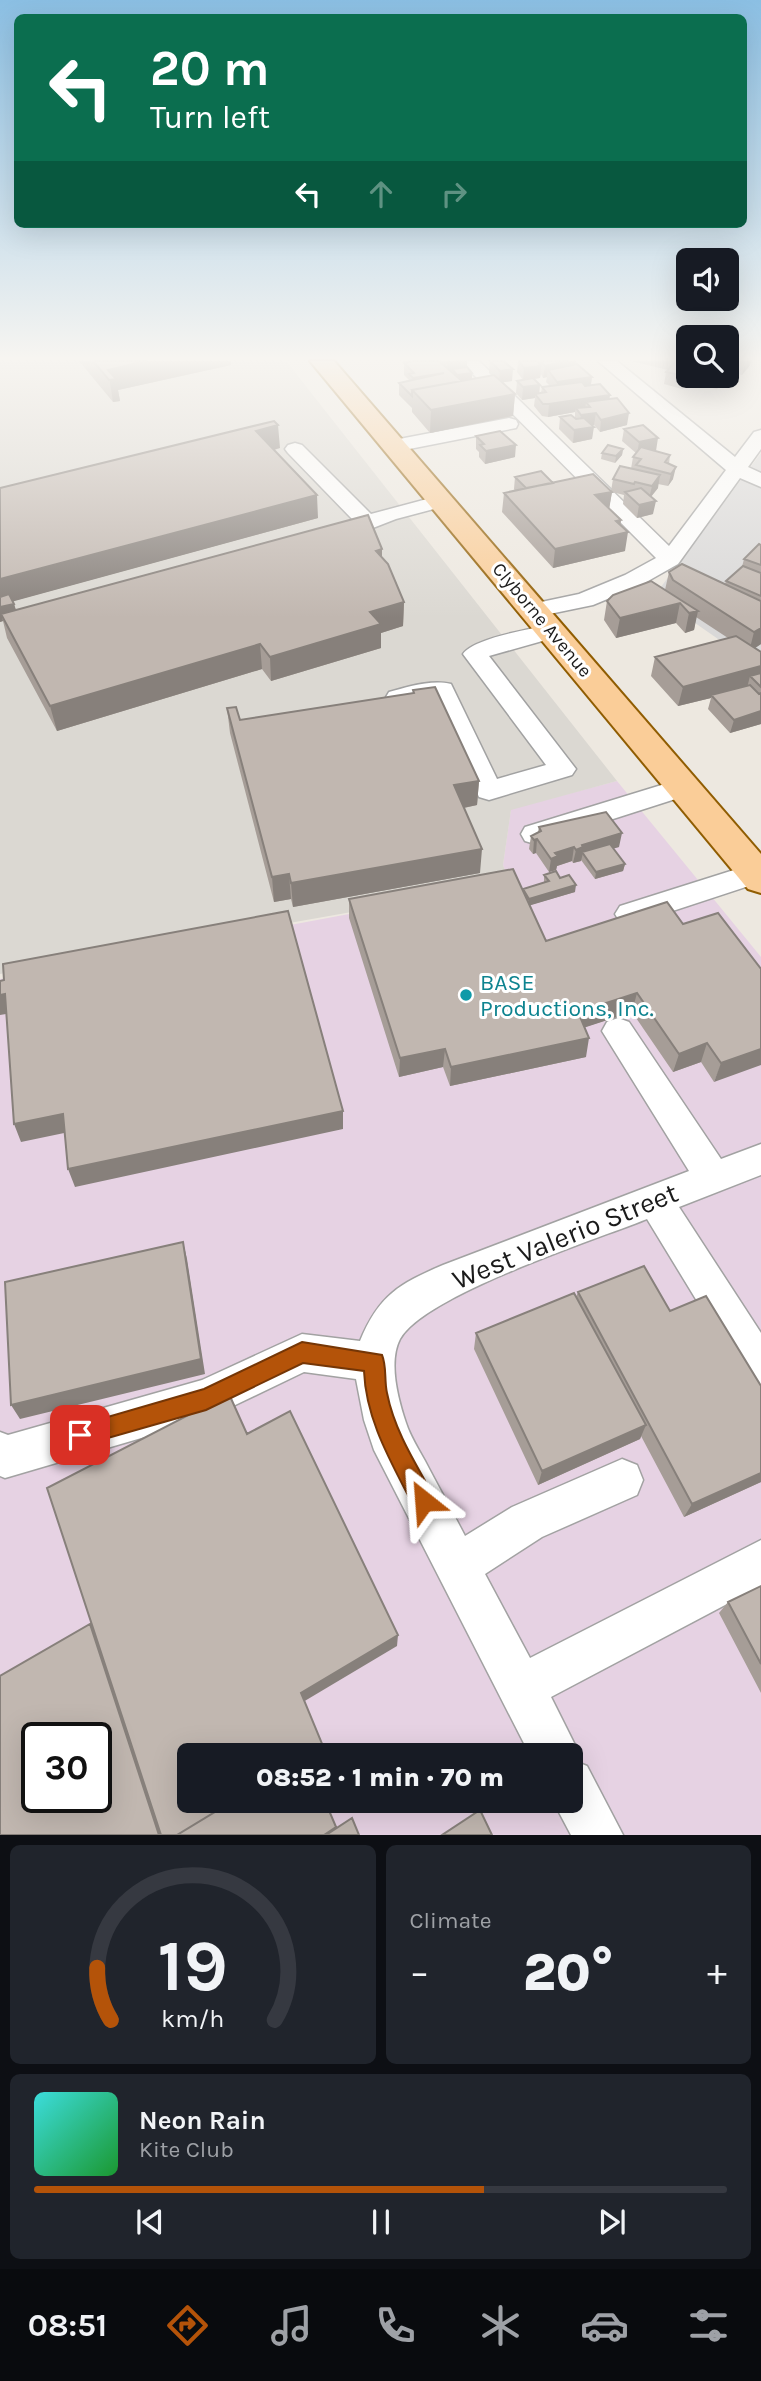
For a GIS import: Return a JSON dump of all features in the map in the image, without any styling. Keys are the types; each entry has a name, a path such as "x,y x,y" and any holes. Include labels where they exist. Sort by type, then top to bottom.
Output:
{"main road":[{"name":"Clyborne Avenue","path":"395,447 681,788 759,876"}],"street":[{"path":"555,447 670,559"},
{"path":"709,447 737,470 761,481"},
{"path":"376,700 442,689 475,654 585,600 633,580 670,559 753,447"},
{"path":"295,449 368,523"},
{"path":"318,539 442,501"},
{"path":"442,689 489,791 563,769 475,654"},
{"path":"535,834 681,788"},
{"path":"601,924 759,876"},
{"path":"618,1031 713,1177"},
{"name":"West Valerio Street","path":"378,1348 395,1313 416,1297 436,1287 761,1159"},
{"path":"655,1200 761,1369"},
{"path":"0,1453 5,1457 206,1399 302,1353 378,1348 376,1391 389,1436 550,1743"},
{"path":"458,1566 527,1522 622,1480"},
{"path":"521,1688 761,1562"},
{"path":"583,1807 598,1835"}],"shaded area":[{"path":"0,447 353,447 617,781 511,810 503,865 510,884 0,974"},
{"path":"761,453 761,669 655,595"},
{"path":"617,781 761,957 761,1835 3,1835 0,1823 0,979 510,884 503,865 511,809"}],"building":[{"path":"169,447 271,447 317,495 0,579 0,488"},
{"path":"482,447 508,447 486,451"},
{"path":"607,447 623,449 616,456 602,453"},
{"path":"641,447 670,455 665,462 676,467 671,474 636,465 641,459 633,457"},
{"path":"620,466 660,475 652,486 613,479"},
{"path":"541,471 553,483 526,488 515,477"},
{"path":"593,474 612,492 595,495 621,520 616,521 628,532 555,549 504,493"},
{"path":"641,488 656,501 639,505 625,492"},
{"path":"368,515 382,549 376,551 388,564 404,602 370,612 381,624 270,657 260,644 50,706 1,614"},
{"path":"759,544 761,565 744,559"},
{"path":"682,564 761,601 761,628 754,632 673,580 669,572"},
{"path":"743,566 761,573 761,596 726,581"},
{"path":"651,581 698,611 689,613 680,603 620,618 607,601 613,595"},
{"path":"9,594 14,604 0,607 0,597"},
{"path":"736,636 761,652 761,666 683,687 655,657"},
{"path":"761,673 761,687 750,676"},
{"path":"750,685 761,693 761,711 734,720 711,695"},
{"path":"435,687 479,781 454,785 482,849 291,883 289,874 272,877 227,708 236,707 240,720 414,693 413,690"},
{"path":"606,812 622,833 582,845 583,847 576,850 574,847 555,853 558,856 551,859 537,839 534,840 531,836 541,831 539,827"},
{"path":"610,844 625,864 596,872 582,852"},
{"path":"513,869 546,941 667,902 683,924 718,913 761,969 761,1049 721,1063 707,1043 679,1054 637,993 578,1012 589,1038 451,1067 445,1049 400,1058 349,899"},
{"path":"556,871 560,878 569,875 576,885 529,899 523,889 549,881 544,875"},
{"path":"288,911 343,1111 68,1169 63,1114 14,1124 5,994 0,995 0,981 4,980 3,964"},
{"path":"183,1242 201,1359 11,1405 5,1282"},
{"path":"644,1266 670,1311 706,1296 761,1386 761,1473 692,1504 578,1292"},
{"path":"574,1293 646,1425 542,1471 476,1333"},
{"path":"229,1394 247,1434 290,1411 398,1635 301,1693 322,1743 177,1743 177,1813 213,1813 177,1835 161,1835 47,1488"},
{"path":"761,1586 761,1664 728,1602"},
{"path":"90,1624 159,1835 0,1835 0,1676"},
{"path":"213,1813 330,1813 336,1827 324,1835 177,1835"},
{"path":"475,1813 481,1813 492,1835 442,1835"},
{"path":"352,1818 359,1835 326,1835"}],"place":[{"name":"BASE Productions, Inc.","path":"466,995"}],"route":[{"path":"80,1435 206,1399 302,1353 375,1362 376,1391 389,1436 424,1501"}]}
